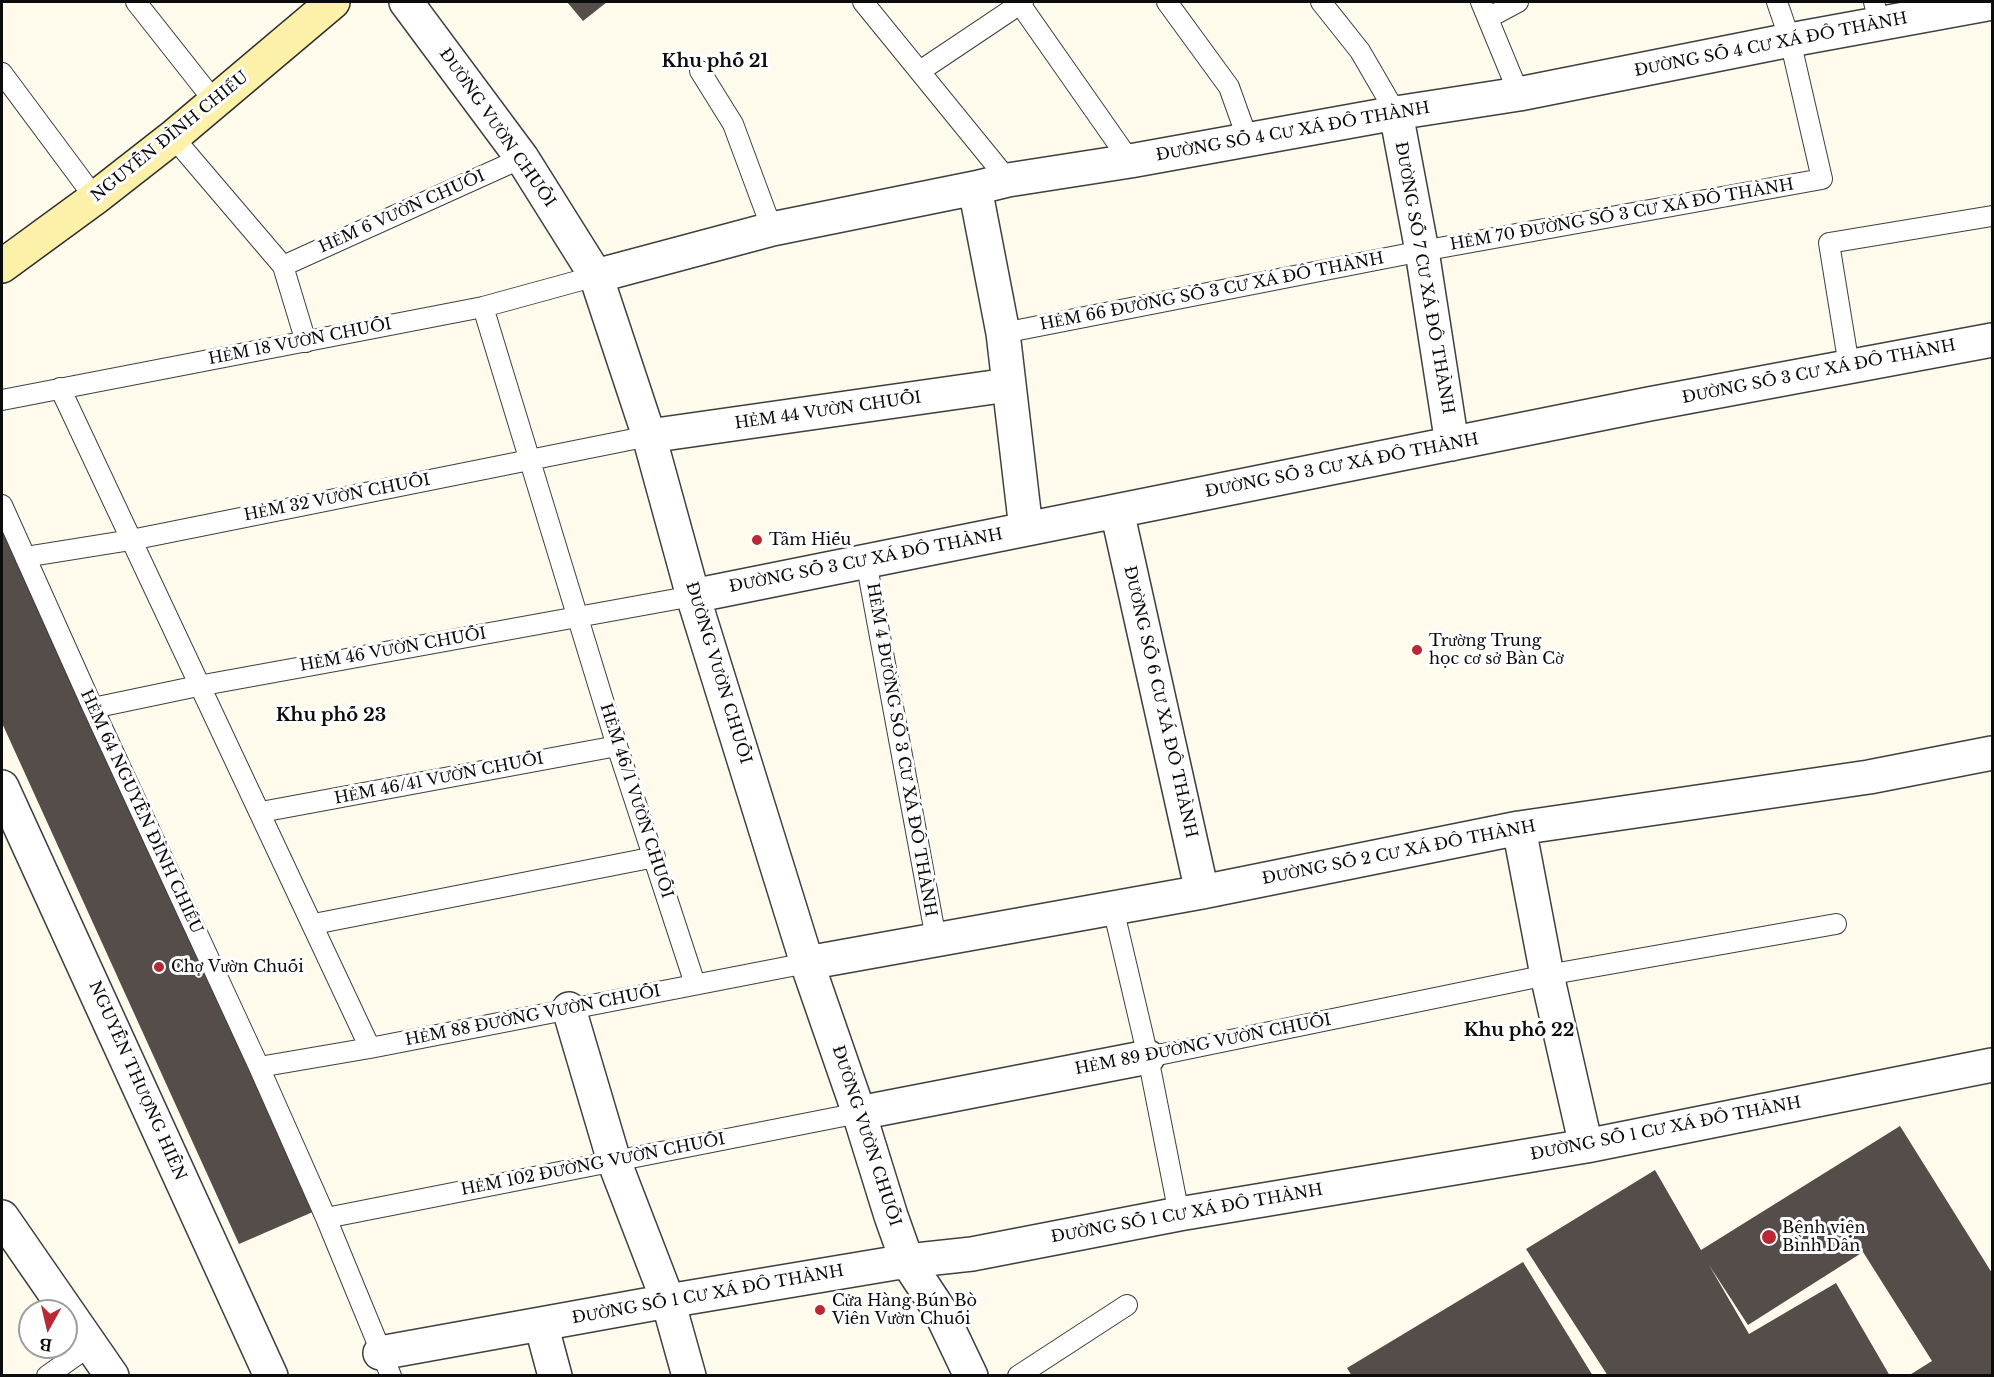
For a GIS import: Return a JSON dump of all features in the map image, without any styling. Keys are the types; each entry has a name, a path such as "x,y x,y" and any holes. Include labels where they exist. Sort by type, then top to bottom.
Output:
{"main road":[{"name":"NGUYỄN ĐÌNH CHIỂU","path":"2,266 95,198 173,136 330,3"}],"street":[{"name":"ĐƯỜNG VƯỜN CHUỐI","path":"406,2 522,158 596,276 649,436 693,596 807,963 860,1113 891,1216 907,1261 940,1311 971,1376"},
{"name":"ÐƯỜNG SỐ 4 CƯ XÁ ĐÔ THÀNH","path":"596,276 772,229 1008,180 1519,94 1790,40 1877,13 1992,3"},
{"name":"ĐƯỜNG SỐ 7 CƯ XÁ ĐÔ THÀNH","path":"1396,113 1422,251 1452,444"},
{"path":"975,188 1003,333 1026,529"},
{"name":"ÐƯỜNG SỐ 3 CƯ XÁ ĐÔ THÀNH","path":"693,596 1452,444 1992,340"},
{"name":"HẺM 44 VƯỜN CHUỐI","path":"649,436 1008,385"},
{"name":"ĐƯỜNG SỐ 6 CƯ XÁ ĐÔ THÀNH","path":"1118,511 1202,892"},
{"name":"ÐƯỜNG SỐ 2 CƯ XÁ ĐÔ THÀNH","path":"807,963 1202,892 1519,828 1845,780 1992,753"},
{"name":"NGUYỄN THƯỢNG HIỀN","path":"2,787 271,1376"},
{"path":"1519,828 1547,975 1586,1146"},
{"path":"569,1009 614,1161 668,1300 689,1376"},
{"name":"HẺM 89 ĐƯỜNG VƯỜN CHUỐI","path":"860,1113 1148,1057"},
{"name":"ÐƯỜNG SỐ 1 CƯ XÁ ĐÔ THÀNH","path":"386,1364 541,1324 668,1300 907,1261 972,1254 1179,1214 1586,1146 1992,1065"},
{"path":"2,1217 112,1376"},
{"path":"541,1324 555,1376"}],"lane":[{"path":"136,2 215,102"},
{"path":"864,2 1008,180"},
{"path":"1167,2 1229,87 1248,140"},
{"path":"1321,2 1360,51 1396,113"},
{"path":"1518,2 1485,10 1519,94"},
{"path":"1777,2 1790,40"},
{"path":"920,71 1021,3 1130,161"},
{"name":"HẺM 70 ÐƯỜNG SỐ 3 CƯ XÁ ĐÔ THÀNH","path":"1422,251 1822,179 1790,40"},
{"path":"700,71 733,124 772,229"},
{"path":"2,73 95,198"},
{"path":"173,136 283,266 306,342"},
{"name":"HẺM 6 VƯỜN CHUỐI","path":"283,266 522,158"},
{"path":"1849,366 1829,243 1992,216"},
{"name":"HẺM 66 ÐƯỜNG SỐ 3 CƯ XÁ ĐÔ THÀNH","path":"1003,333 1422,251"},
{"name":"HẺM 18 VƯỜN CHUỐI","path":"2,400 483,307 596,276"},
{"name":"HẺM 46/1 VƯỜN CHUỐI","path":"483,307 576,617 695,984"},
{"path":"60,388 198,686 261,812 370,1047"},
{"name":"HẺM 32 VƯỜN CHUỐI","path":"25,557 131,540 649,436"},
{"name":"HẺM 64 NGUYỄN ÐÌNH CHIỂU","path":"2,505 259,1067 326,1218 386,1364"},
{"name":"HẺM 4 ÐƯỜNG SỐ 3 CƯ XÁ ĐÔ THÀNH","path":"866,561 936,939"},
{"name":"HẺM 46 VƯỜN CHUỐI","path":"93,708 198,686 693,596"},
{"name":"HẺM 46/41 VƯỜN CHUỐI","path":"261,812 617,746"},
{"path":"314,924 655,857"},
{"path":"1113,908 1148,1057 1179,1214"},
{"name":"HẺM 89 ĐƯỜNG VƯỜN CHUỐI","path":"1148,1057 1547,975 1836,924"},
{"name":"HẺM 88 ĐƯỜNG VƯỜN CHUỐI","path":"259,1067 807,963"},
{"name":"HẺM 102 ĐƯỜNG VƯỜN CHUỐI","path":"326,1218 860,1113"},
{"path":"1018,1376 1127,1305"},
{"path":"47,1376 92,1344"}],"building":[{"path":"567,2 607,2 583,21"},
{"name":"Chợ Vườn Chuối","path":"2,517 315,1211 239,1244 2,723"},
{"name":"Bệnh viện Bình Dân","path":"1900,1126 1992,1273 1992,1376 1908,1376 1932,1361 1863,1252 1748,1325 1709,1265 1749,1334 1836,1283 1890,1376 1608,1376 1526,1249 1655,1170 1701,1250"},
{"path":"1523,1262 1593,1376 1352,1376 1347,1368"}],"place":[{"name":"Tâm Hiếu","path":"757,540"},
{"name":"Trường Trung học cơ sở Bàn Cờ","path":"1417,650"},
{"name":"Chợ Vườn Chuối","path":"159,967"},
{"name":"Bệnh viện Bình Dân","path":"1769,1237"},
{"name":"Cửa Hàng Bún Bò Viên Vườn Chuối","path":"820,1310"}],"district":[{"name":"Khu phố 21","path":"715,62"},
{"name":"Khu phố 23","path":"331,716"},
{"name":"Khu phố 22","path":"1519,1031"}]}
